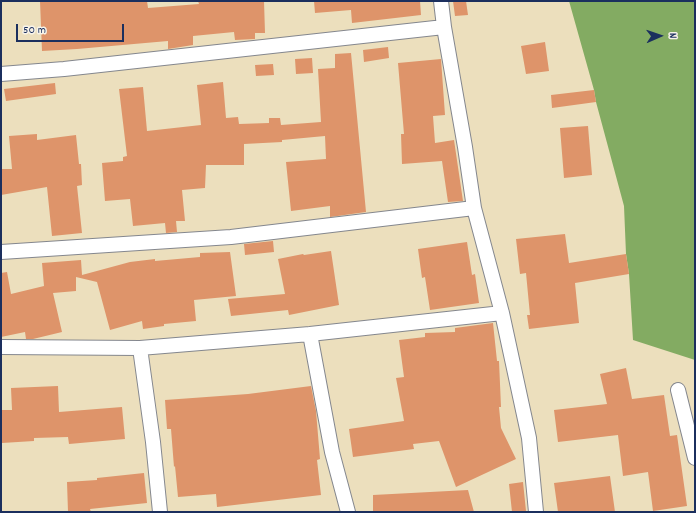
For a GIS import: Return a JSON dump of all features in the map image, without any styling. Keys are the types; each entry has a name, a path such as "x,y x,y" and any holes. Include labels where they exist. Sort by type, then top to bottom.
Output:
{"street":[{"path":"441,1 474,208 502,313 529,438 536,512"},
{"path":"1,74 72,68 444,27"},
{"path":"1,252 231,237 474,208"},
{"path":"1,347 140,348 310,334 502,313"},
{"path":"310,334 332,452 348,512"},
{"path":"140,348 153,442 160,512"},
{"path":"678,390 695,458"}],"green space":[{"path":"569,1 695,1 695,360 633,340 629,274 626,254 624,206"}],"building":[{"path":"40,1 147,1 148,8 199,4 198,1 264,1 265,33 255,33 255,39 235,40 234,32 193,36 193,45 168,49 168,41 42,51"},
{"path":"314,1 420,1 421,15 352,23 351,10 315,13"},
{"path":"453,1 466,1 468,15 455,16"},
{"path":"545,42 549,71 526,74 521,46"},
{"path":"388,47 389,58 364,62 363,50"},
{"path":"351,53 366,212 330,217 330,206 291,211 286,162 326,159 325,136 282,140 282,142 244,144 244,165 206,165 205,188 182,190 185,221 176,221 177,232 166,233 165,223 133,226 130,199 105,201 102,163 123,161 123,157 127,156 119,89 143,87 147,131 201,125 197,85 223,82 226,118 238,117 239,124 269,123 269,118 280,118 281,125 321,122 318,69 335,68 335,54"},
{"path":"312,58 313,73 296,74 295,59"},
{"path":"441,59 445,115 433,116 435,143 454,140 463,201 448,202 442,161 402,164 401,134 404,134 398,63"},
{"path":"273,64 274,75 256,76 255,65"},
{"path":"55,83 56,94 6,101 4,89"},
{"path":"594,90 596,102 552,108 551,95"},
{"path":"588,126 592,175 564,178 560,128"},
{"path":"37,134 37,140 76,135 79,164 81,164 82,185 77,186 82,233 52,236 47,187 1,195 1,169 12,169 9,136"},
{"path":"565,234 569,263 626,254 629,274 575,283 579,323 529,329 527,315 530,315 526,273 520,274 516,239"},
{"path":"273,241 274,252 245,255 244,244"},
{"path":"467,242 472,275 475,274 479,303 430,310 425,277 422,278 418,249"},
{"path":"331,251 339,305 289,315 288,310 231,316 228,299 285,294 278,259 303,254"},
{"path":"230,252 236,296 194,300 196,321 164,324 164,326 143,329 142,321 110,330 97,282 76,277 76,291 53,293 62,332 33,339 26,339 25,332 1,337 1,273 7,272 11,294 44,286 42,263 81,260 82,275 130,262 155,259 155,261 200,257 200,253"},
{"path":"493,323 497,361 499,361 501,407 499,407 501,428 516,459 456,487 439,441 413,444 414,449 353,457 349,429 404,421 396,378 404,377 399,340 425,337 425,333 455,332 455,328"},
{"path":"626,368 632,399 664,395 670,436 677,435 687,506 653,511 648,472 623,476 618,435 558,442 554,410 607,404 600,374"},
{"path":"58,386 59,412 122,407 125,439 69,444 68,437 34,438 34,441 2,443 2,410 12,410 11,388"},
{"path":"311,386 316,411 320,459 317,460 321,495 217,507 216,494 178,497 171,429 167,429 165,400 248,394"},
{"path":"144,473 147,503 90,509 91,512 68,512 67,482 97,480 97,478"},
{"path":"610,476 615,512 558,512 554,483"},
{"path":"523,482 526,511 512,512 509,484"},
{"path":"468,490 474,512 373,512 373,495"}]}
